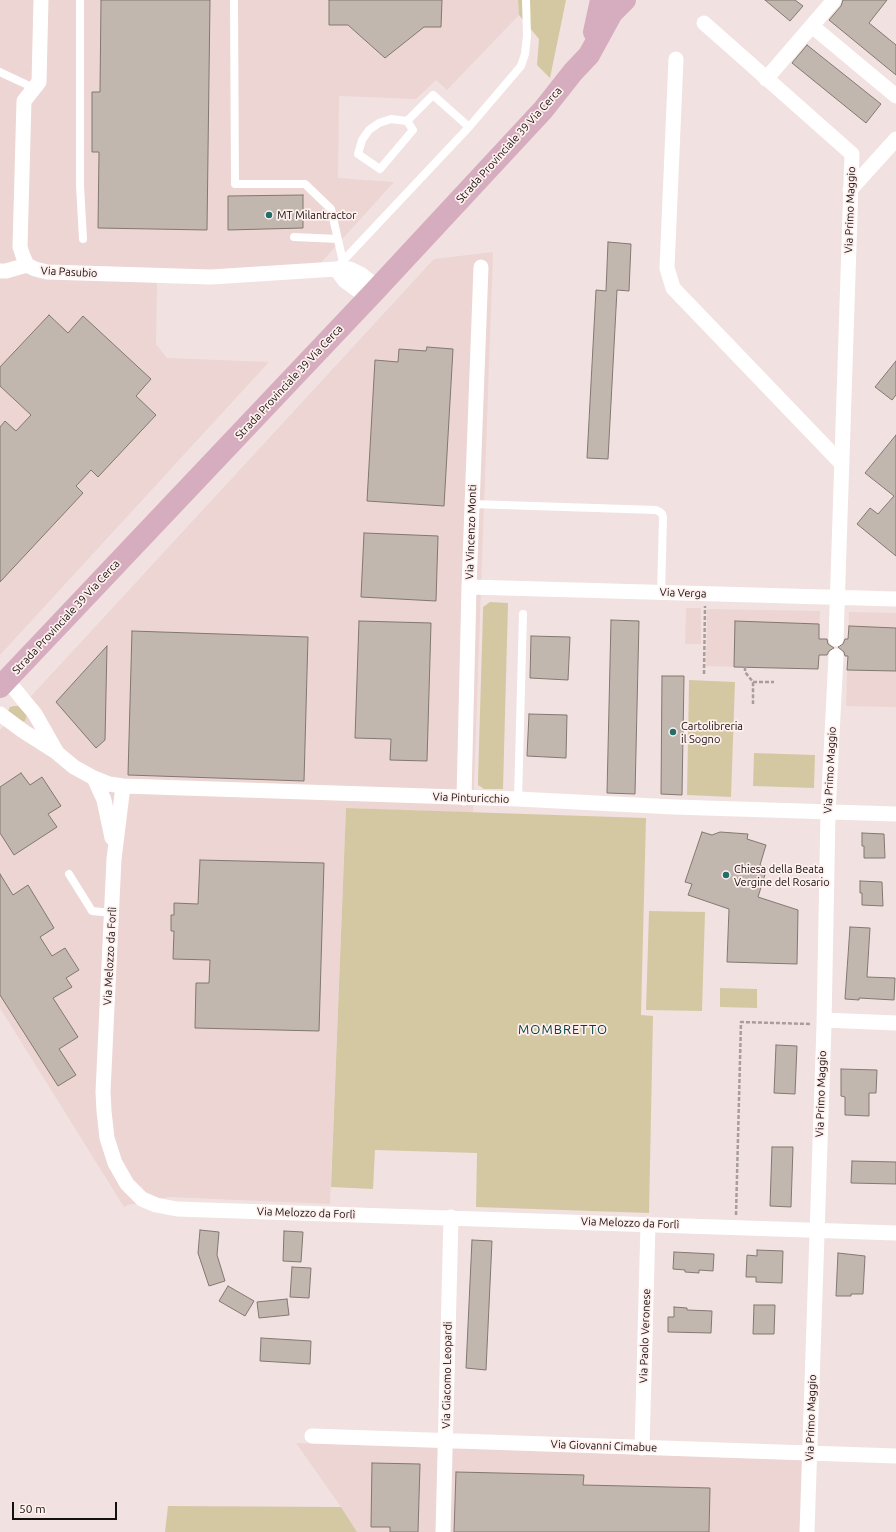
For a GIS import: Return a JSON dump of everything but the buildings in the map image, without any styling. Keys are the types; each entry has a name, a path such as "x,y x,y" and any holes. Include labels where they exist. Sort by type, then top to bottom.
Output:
{"main road":[{"name":"Strada Provinciale 39 Via Cerca","path":"573,72 591,40 597,24 601,0"},
{"name":"Strada Provinciale 39 Via Cerca","path":"3,684 373,293 543,110 573,72 589,55 612,12 625,0"}],"street":[{"name":"Via Pasubio","path":"41,0 39,82 24,101 20,247 22,256 27,265 47,272 211,277 339,266"},
{"path":"766,79 834,0"},
{"name":"Via Primo Maggio","path":"704,23 852,154 836,639"},
{"path":"812,26 896,96"},
{"path":"676,59 667,268 673,288 842,464"},
{"path":"850,190 896,139"},
{"path":"0,271 6,271 27,265"},
{"path":"339,266 345,281 360,292 373,293"},
{"name":"Via Vincenzo Monti","path":"464,798 469,587 481,268"},
{"name":"Via Verga","path":"469,587 896,599"},
{"name":"Via Primo Maggio","path":"807,1532 824,1023 828,813 836,656"},
{"path":"3,684 35,714 56,752"},
{"path":"0,714 56,752"},
{"name":"Via Pinturicchio","path":"56,752 74,767 94,778 109,784 123,786 518,799 828,813 896,814"},
{"path":"94,778 104,800 110,823 114,859"},
{"name":"Via Melozzo da Forlì","path":"123,786 114,859 103,1092 107,1138 115,1163 127,1184 142,1199 156,1205 177,1209 896,1233"},
{"path":"824,1023 896,1023"},
{"name":"Via Giacomo Leopardi","path":"443,1532 451,1217"},
{"name":"Via Paolo Veronese","path":"642,1448 648,1224"},
{"name":"Via Giovanni Cimabue","path":"312,1436 896,1456"}],"lane":[{"path":"80,0 80,185 83,239"},
{"path":"234,0 235,184 305,184 331,210 338,239 339,266"},
{"path":"339,266 469,127 521,66 525,54 527,36 526,0"},
{"path":"0,72 34,88"},
{"path":"407,121 413,130 380,169 358,154 362,140 374,126 391,120 407,121 433,95 469,127"},
{"path":"294,237 338,239"},
{"path":"472,504 649,510 660,512 663,517 661,593"},
{"path":"518,799 523,614"},
{"path":"69,874 92,911 112,913"}],"path":[{"path":"704,674 705,594"},
{"path":"745,667 745,672 753,682 753,704"},
{"path":"753,682 774,682"},
{"path":"735,1227 741,1022 824,1023"}],"shaded area":[{"path":"0,0 518,0 519,15 447,90 436,80 416,99 339,96 338,178 394,182 308,277 157,282 156,344 167,358 269,362 0,655"},
{"path":"518,0 566,0 550,78 537,65 539,39 519,15"},
{"path":"493,252 473,813 346,808 330,1204 169,1197 124,1207 0,1008 0,730 434,259"},
{"path":"490,602 508,603 503,789 484,789 478,785 483,607"},
{"path":"686,608 701,608 701,644 685,644"},
{"path":"707,609 820,611 818,669 706,666"},
{"path":"849,612 896,613 896,707 846,706"},
{"path":"689,680 735,682 731,797 687,795"},
{"path":"18,706 27,715 25,721 22,722 8,711 10,707"},
{"path":"754,753 815,755 814,788 753,786"},
{"path":"346,808 646,818 641,1015 653,1016 649,1213 476,1207 477,1153 375,1150 373,1189 331,1187"},
{"path":"649,911 705,912 702,1011 646,1010"},
{"path":"720,988 757,989 757,1008 720,1007"},
{"path":"296,1443 804,1460 802,1532 357,1532"},
{"path":"168,1506 341,1507 357,1532 165,1532"}],"place":[{"name":"MT Milantractor","path":"269,215"},
{"name":"Cartolibreria il Sogno","path":"673,732"},
{"name":"Chiesa della Beata Vergine del Rosario","path":"726,875"}],"district":[{"name":"MOMBRETTO","path":"563,1030"}]}
